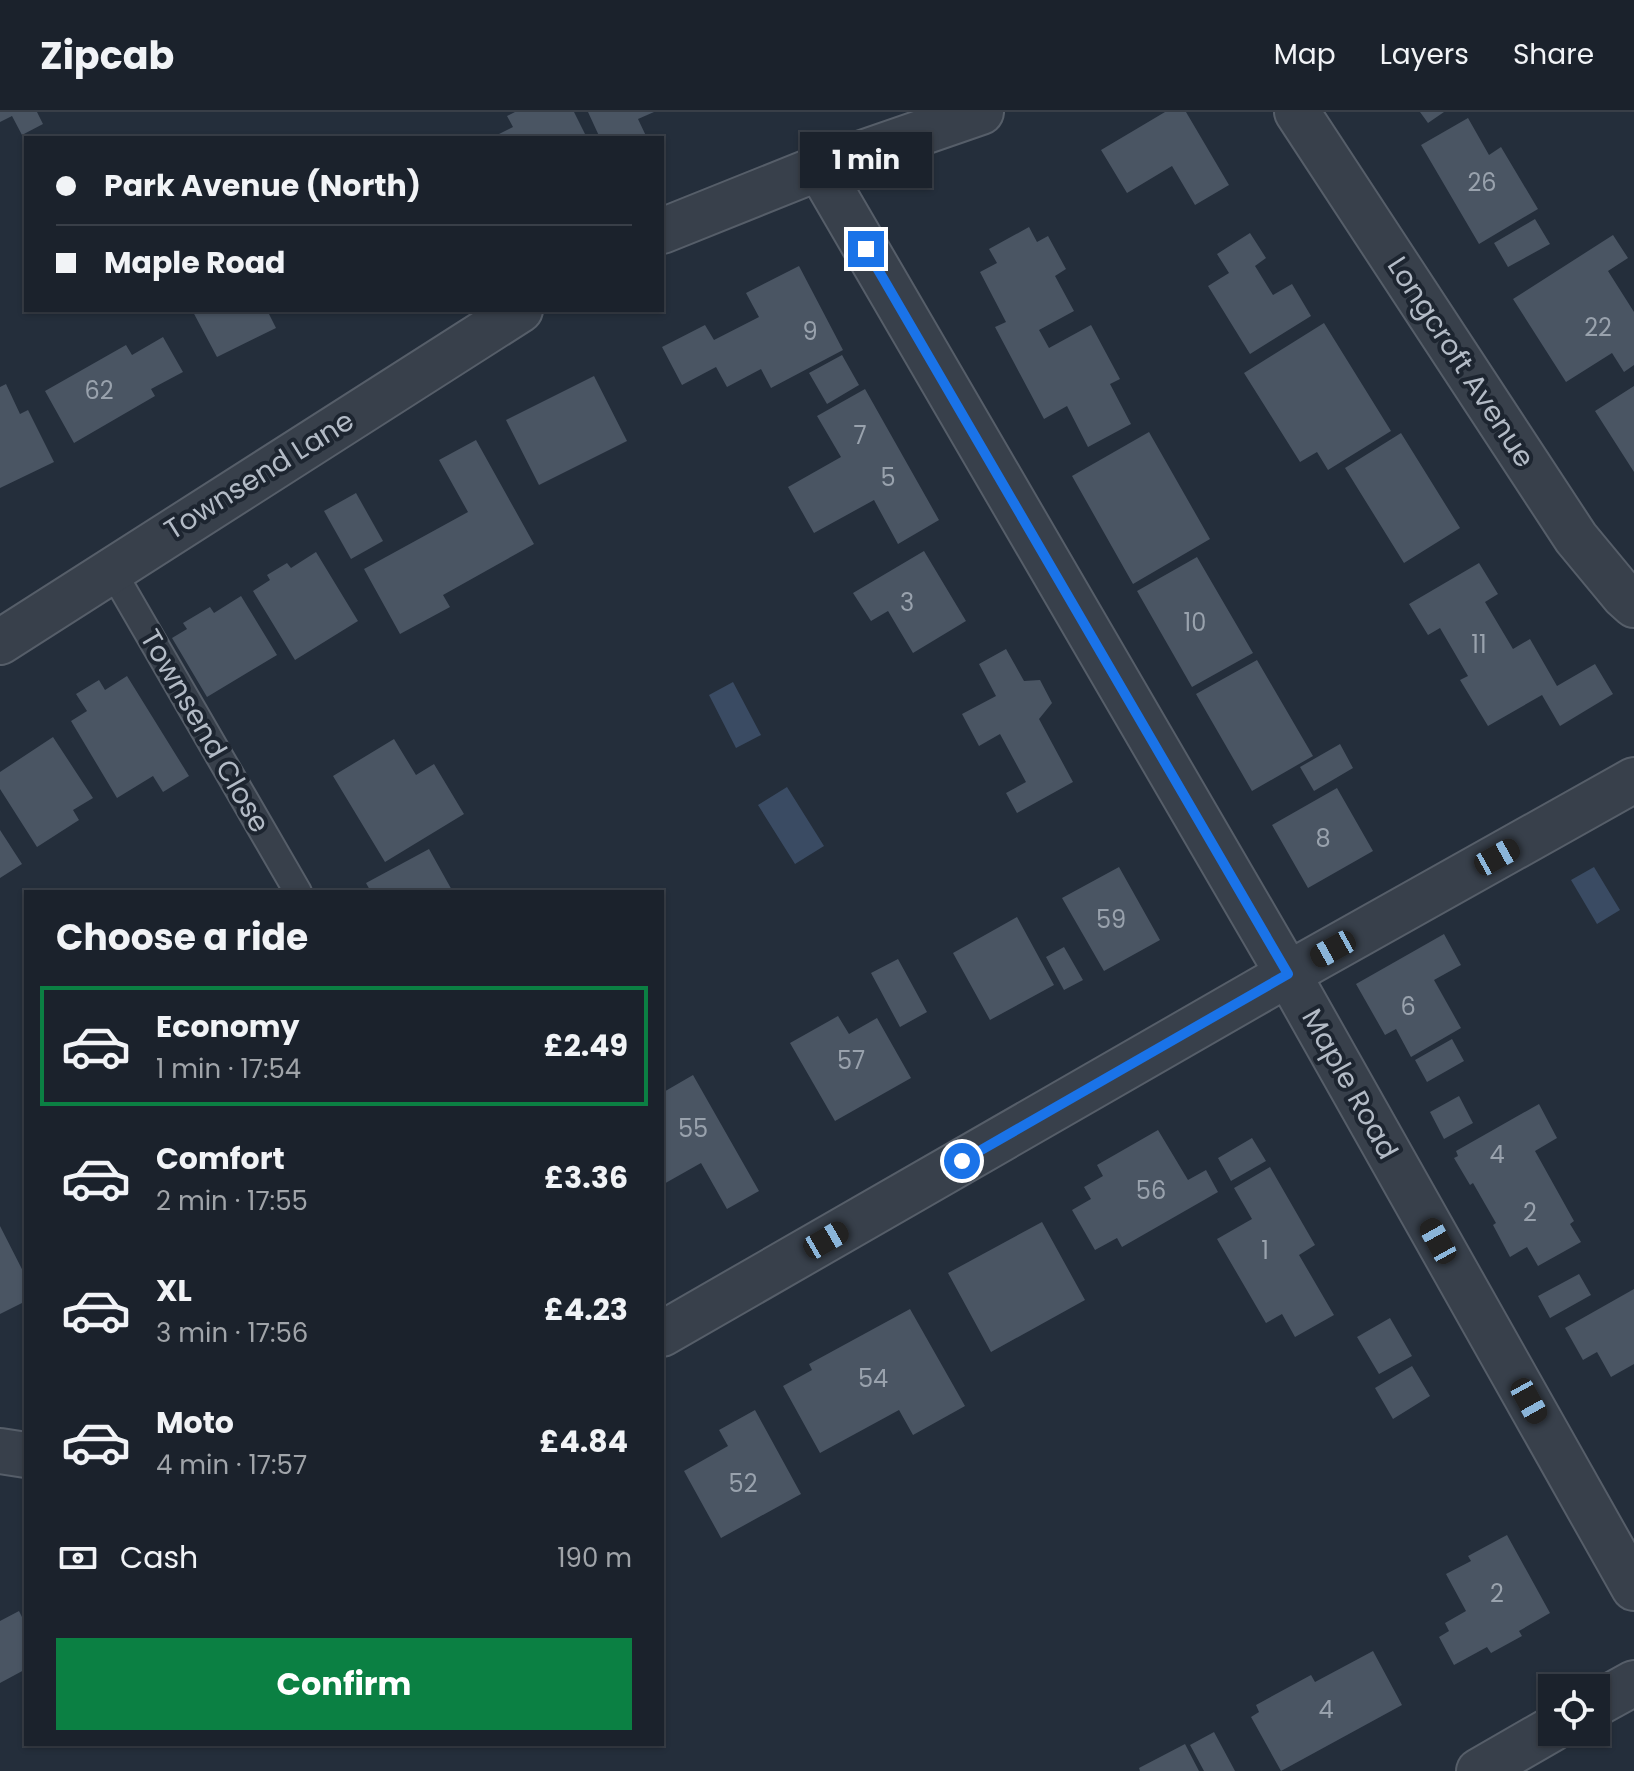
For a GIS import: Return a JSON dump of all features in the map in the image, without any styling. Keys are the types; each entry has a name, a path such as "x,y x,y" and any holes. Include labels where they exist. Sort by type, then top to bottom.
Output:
{"street":[{"name":"Longcroft Avenue","path":"1297,112 1576,538 1634,605"},
{"path":"664,230 819,168 965,115"},
{"name":"Maple Road","path":"819,168 1288,974 1634,1588"},
{"name":"Townsend Lane","path":"0,642 517,312"},
{"path":"664,1333 1288,974 1634,780"},
{"path":"0,1451 24,1455"},
{"path":"1610,1696 1634,1683"},
{"path":"1479,1771 1538,1737"}],"lane":[{"name":"Townsend Close","path":"111,569 297,890"}],"water":[{"path":"733,682 761,735 736,748 709,695"},
{"path":"787,787 824,846 795,864 758,805"},
{"path":"1594,867 1620,910 1597,924 1571,880"}],"building":[{"path":"0,112 37,112 43,124 22,135 12,116 0,122"},
{"path":"515,112 574,112 586,136 495,136 513,127 507,116"},
{"path":"588,112 654,112 638,119 646,136 599,136"},
{"path":"1165,112 1186,112 1229,185 1195,205 1172,166 1127,193 1101,150"},
{"path":"1420,112 1444,112 1428,123"},
{"path":"1468,118 1489,155 1501,147 1538,209 1479,244 1421,145"},
{"path":"1535,219 1550,244 1508,267 1494,243"},
{"path":"1029,227 1037,242 1048,236 1066,269 1055,276 1074,311 1039,330 1049,348 1091,325 1120,379 1110,384 1131,424 1088,447 1067,406 1044,419 995,327 1006,322 980,272 997,263 989,249"},
{"path":"1250,233 1266,258 1255,266 1273,295 1292,284 1311,316 1250,354 1208,286 1229,273 1217,254"},
{"path":"1613,235 1628,258 1608,271 1634,312 1634,365 1624,372 1612,353 1566,382 1513,299"},
{"path":"799,266 843,350 771,388 761,369 727,387 716,367 682,385 662,347 705,325 714,340 759,317 746,293"},
{"path":"193,312 268,312 276,328 217,357"},
{"path":"1324,323 1391,431 1328,470 1317,452 1300,462 1244,373"},
{"path":"163,337 183,372 151,389 155,396 74,443 45,391 126,345 132,355"},
{"path":"842,355 859,385 827,404 809,373"},
{"path":"594,376 627,441 539,485 506,420"},
{"path":"6,384 20,414 28,410 54,462 0,488 0,387"},
{"path":"1634,386 1634,472 1595,411"},
{"path":"865,389 939,520 898,544 874,500 814,533 788,487 841,457 817,416"},
{"path":"1149,432 1210,539 1133,584 1072,476"},
{"path":"1401,433 1460,528 1404,563 1345,468"},
{"path":"476,440 534,544 443,595 450,607 400,634 364,569 468,512 439,460"},
{"path":"356,493 383,541 351,559 324,511"},
{"path":"924,551 966,621 913,653 888,611 871,621 853,593"},
{"path":"316,552 358,621 295,660 253,591 270,580 267,575 287,563 291,568"},
{"path":"1197,557 1253,653 1192,687 1137,591"},
{"path":"1479,563 1498,594 1485,602 1513,649 1530,639 1557,686 1595,664 1613,694 1560,726 1542,695 1488,726 1460,680 1468,676 1440,628 1428,635 1409,604"},
{"path":"241,596 277,655 207,697 172,638 187,629 183,623 210,607 214,613"},
{"path":"1006,649 1024,681 1040,680 1052,703 1039,719 1073,782 1017,813 1006,793 1026,782 1000,734 979,746 962,714 996,696 979,664"},
{"path":"1257,660 1313,756 1252,791 1196,694"},
{"path":"127,676 189,776 163,792 153,776 117,798 71,721 87,711 76,694 99,680 105,690"},
{"path":"53,737 93,798 73,810 79,820 37,847 0,789 0,772"},
{"path":"394,739 416,775 434,764 464,814 385,862 333,776"},
{"path":"1340,744 1353,768 1314,791 1300,767"},
{"path":"1337,788 1373,851 1308,888 1272,825"},
{"path":"0,830 22,864 0,878"},
{"path":"429,849 452,890 370,890 366,883"},
{"path":"1119,867 1160,940 1104,971 1062,898"},
{"path":"1017,917 1054,985 990,1020 953,953"},
{"path":"1444,934 1461,965 1434,980 1461,1028 1411,1057 1396,1029 1385,1035 1356,984"},
{"path":"1064,947 1083,980 1064,990 1046,957"},
{"path":"898,959 927,1012 900,1027 871,973"},
{"path":"838,1016 849,1034 877,1018 911,1078 835,1121 790,1043"},
{"path":"1452,1039 1464,1061 1427,1082 1415,1060"},
{"path":"693,1075 759,1191 727,1209 701,1163 664,1184 664,1092"},
{"path":"1459,1096 1473,1123 1444,1139 1430,1112"},
{"path":"1539,1104 1557,1138 1535,1151 1574,1221 1570,1224 1581,1242 1538,1266 1527,1247 1510,1257 1493,1225 1496,1223 1454,1158 1458,1156 1456,1151"},
{"path":"1158,1130 1188,1180 1206,1170 1218,1192 1122,1247 1117,1238 1095,1250 1072,1210 1091,1199 1084,1187 1103,1176 1097,1165"},
{"path":"1252,1138 1266,1161 1231,1181 1218,1158"},
{"path":"1270,1167 1315,1245 1299,1255 1334,1315 1295,1337 1282,1314 1266,1323 1217,1239 1252,1219 1234,1188"},
{"path":"1042,1222 1085,1300 991,1352 948,1273"},
{"path":"0,1226 24,1273 24,1302 0,1314"},
{"path":"1579,1274 1591,1295 1550,1318 1538,1296"},
{"path":"1634,1289 1634,1364 1611,1377 1597,1352 1583,1360 1565,1328"},
{"path":"910,1309 965,1406 913,1435 899,1410 820,1453 783,1386 812,1370 809,1364"},
{"path":"1390,1318 1412,1356 1379,1374 1357,1337"},
{"path":"1412,1366 1430,1396 1393,1419 1375,1388"},
{"path":"755,1410 801,1494 721,1538 684,1471 728,1446 719,1430"},
{"path":"1507,1535 1550,1613 1519,1631 1522,1636 1491,1653 1487,1647 1454,1665 1439,1637 1449,1631 1445,1623 1466,1611 1446,1574 1471,1561 1468,1556"},
{"path":"19,1611 24,1618 24,1670 0,1683 0,1621"},
{"path":"1373,1651 1402,1705 1281,1771 1251,1717 1259,1712 1256,1705 1311,1675 1315,1682"},
{"path":"1214,1732 1235,1771 1204,1771 1190,1745"},
{"path":"1185,1744 1199,1771 1140,1771 1139,1768"}],"route":[{"path":"866,249 1288,974 962,1161"}]}
